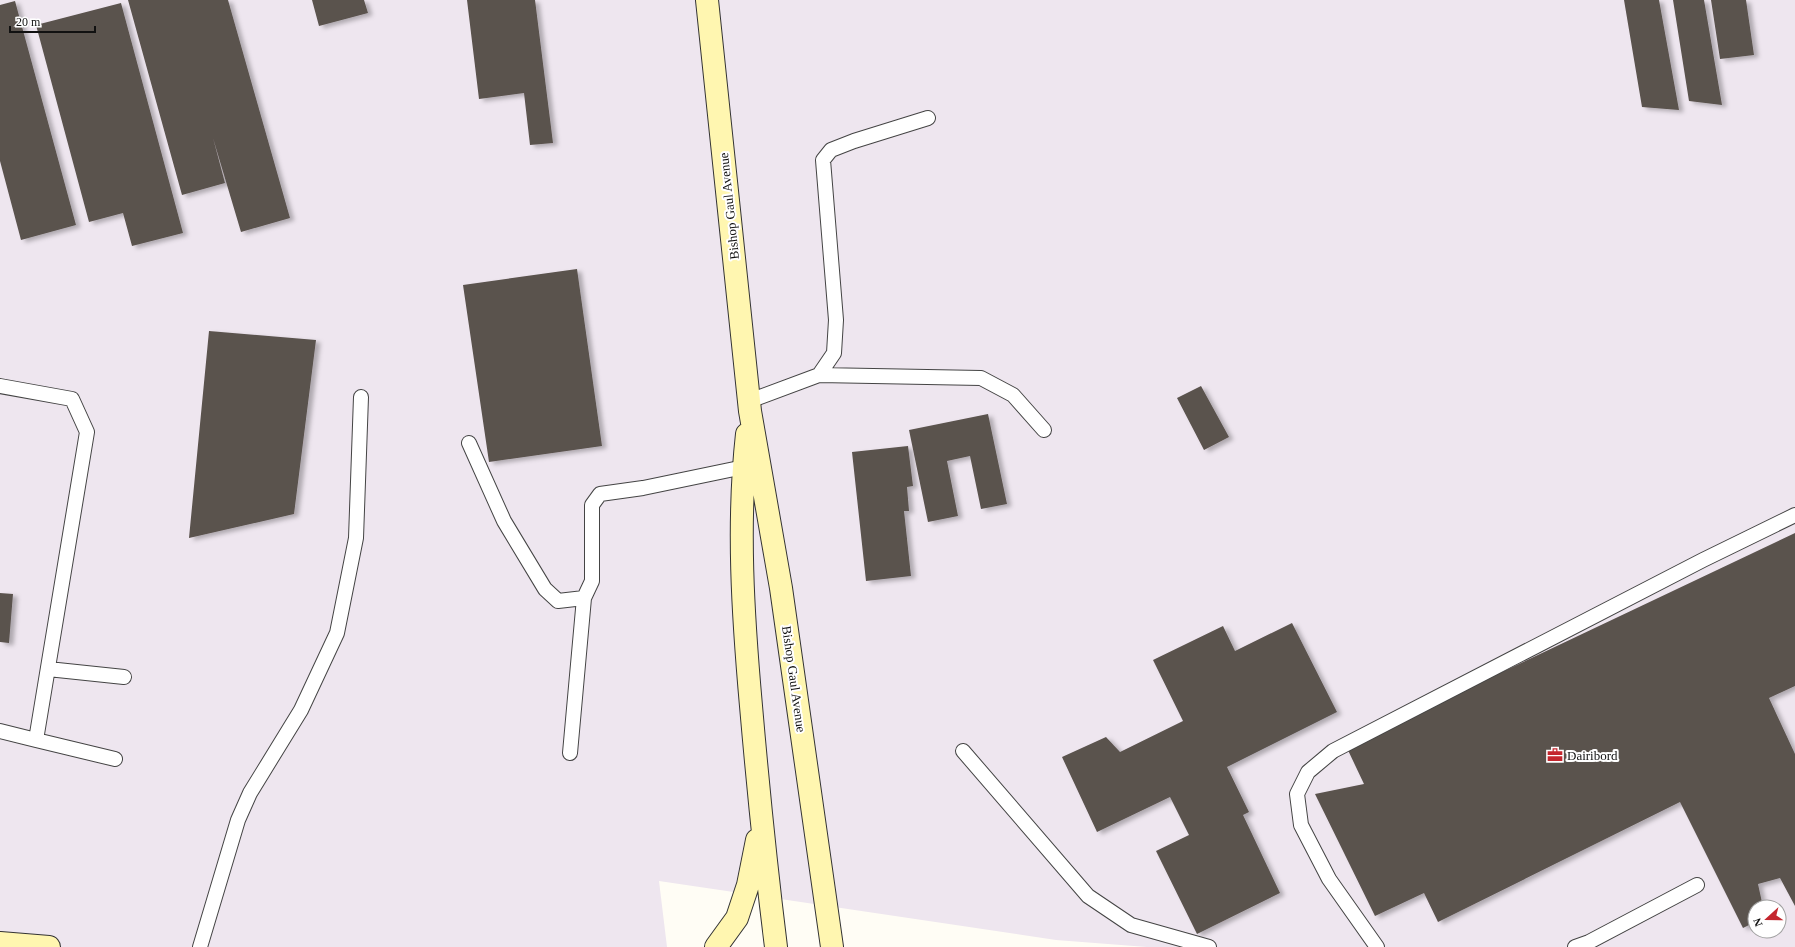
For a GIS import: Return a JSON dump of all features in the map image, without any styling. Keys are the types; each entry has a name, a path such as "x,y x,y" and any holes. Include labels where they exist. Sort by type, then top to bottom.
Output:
{"main road":[{"name":"Bishop Gaul Avenue","path":"707,0 750,406 781,588 832,947"},
{"name":"Bishop Gaul Avenue","path":"750,406 742,493 744,630 761,819 776,947"},
{"path":"716,947 737,918 748,885 761,819"},
{"path":"0,943 49,947"}],"lane":[{"path":"819,375 834,353 836,320 823,160 831,150 854,141 928,118"},
{"path":"750,406 819,375 981,378 1013,395 1044,430"},
{"path":"0,386 72,399 87,432 36,740"},
{"path":"200,947 238,820 250,793 301,710 337,633 356,538 361,397"},
{"path":"469,443 504,521 545,589 558,601 584,598"},
{"path":"570,753 584,598 592,581 592,505 600,494 643,488 744,467"},
{"path":"1377,947 1329,879 1301,825 1297,794 1308,772 1333,751 1703,560 1795,515"},
{"path":"48,669 124,677"},
{"path":"0,731 115,759"},
{"path":"963,751 1088,896 1131,924 1209,947"},
{"path":"1575,947 1589,942 1697,885"}],"shaded area":[{"path":"0,0 1795,0 1795,947 1147,947 1056,940 659,881 667,947 0,947"}],"building":[{"path":"128,0 228,0 290,218 241,232 213,138 225,183 182,195"},
{"path":"312,0 364,0 368,13 319,26"},
{"path":"467,0 535,0 553,143 530,145 524,93 479,99"},
{"path":"1624,0 1659,0 1679,110 1642,107"},
{"path":"1673,0 1704,0 1722,105 1689,101"},
{"path":"1711,0 1746,0 1754,55 1720,59"},
{"path":"15,1 76,225 21,240 0,161 0,5"},
{"path":"121,3 183,233 132,246 123,213 89,222 36,25"},
{"path":"577,269 602,446 489,462 463,285"},
{"path":"209,331 316,340 294,514 189,538"},
{"path":"1201,386 1229,437 1204,450 1177,398"},
{"path":"988,414 1007,504 981,509 970,456 947,461 958,516 928,522 909,430"},
{"path":"908,446 913,486 907,487 909,511 904,511 911,576 866,581 852,452"},
{"path":"1795,533 1795,686 1769,698 1795,754 1795,906 1780,878 1758,884 1761,899 1747,899 1747,926 1743,928 1680,802 1438,922 1424,893 1375,916 1315,794 1364,784 1346,746"},
{"path":"0,593 13,594 9,643 0,642"},
{"path":"1292,623 1337,712 1227,767 1249,812 1243,815 1280,893 1197,934 1156,851 1189,835 1170,797 1097,832 1062,757 1106,737 1120,752 1183,721 1153,660 1223,626 1235,651"}],"place":[{"name":"Dairibord","path":"1555,755"}]}
